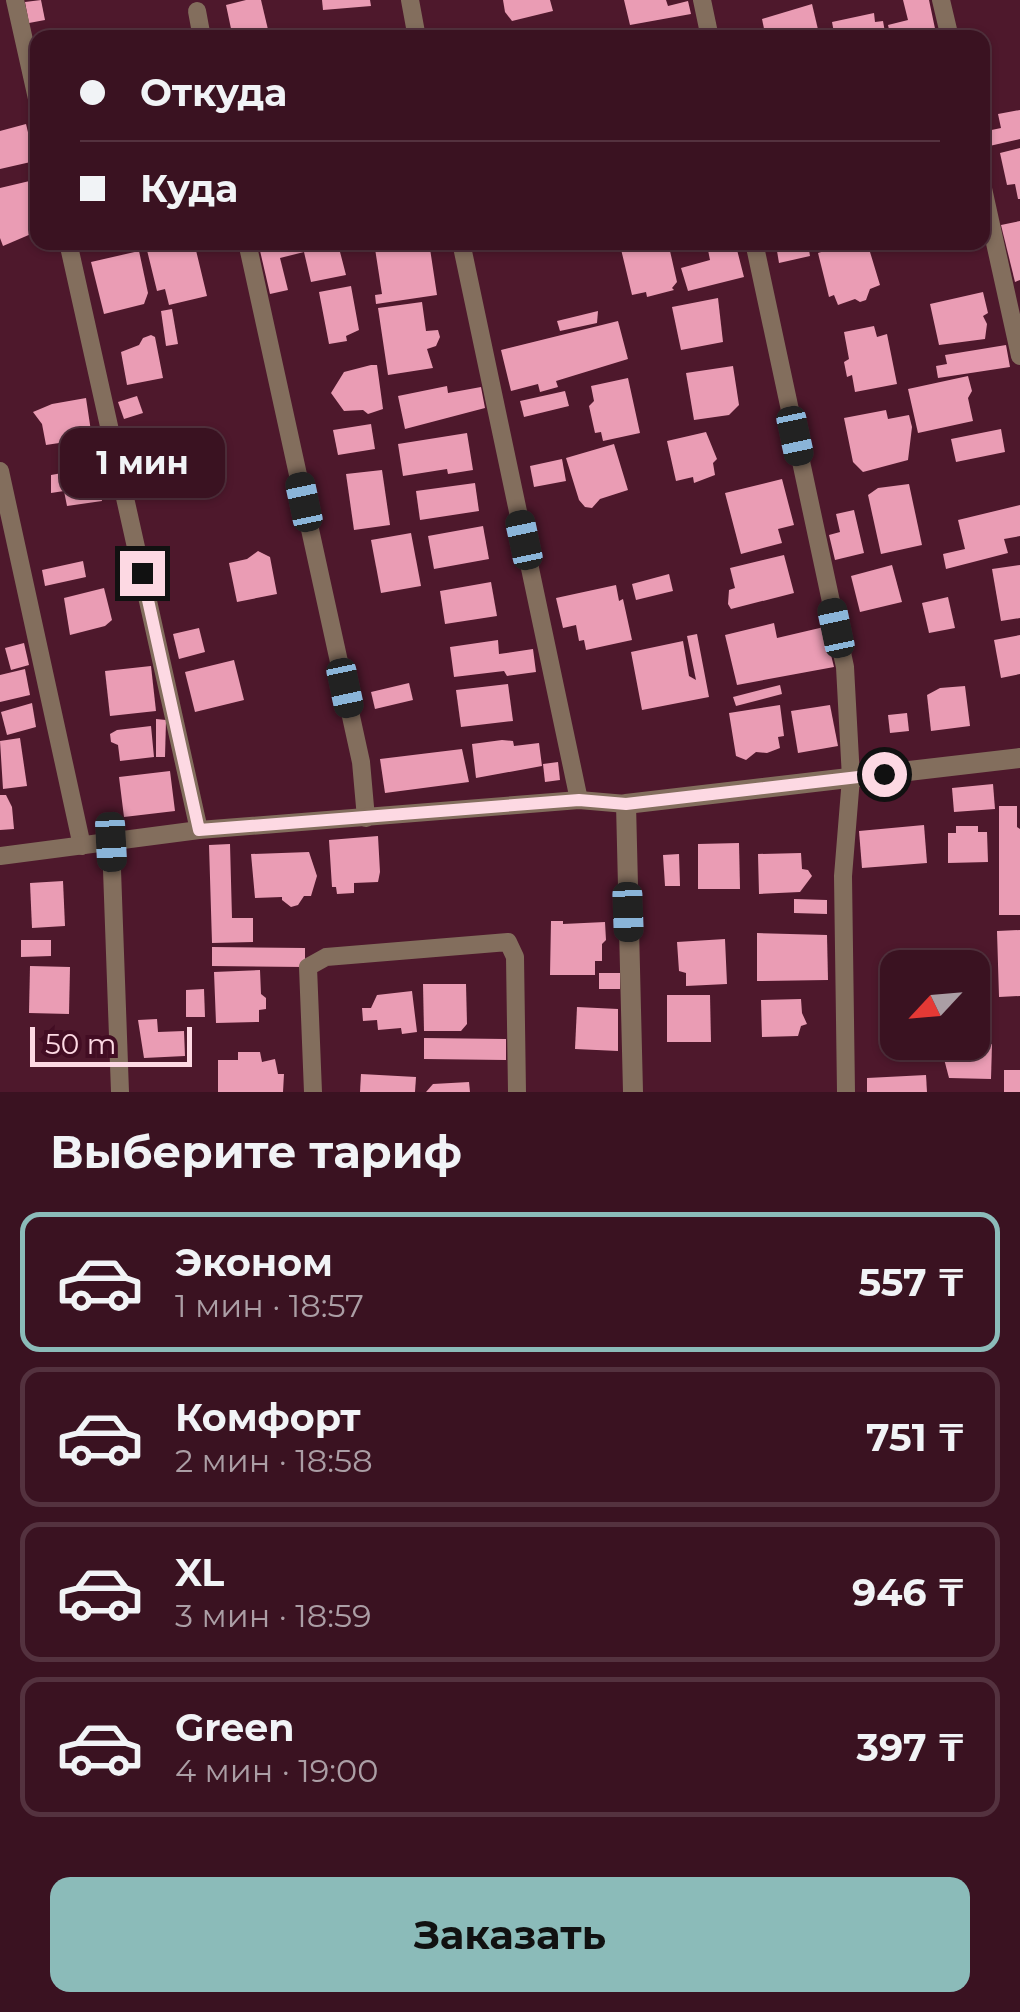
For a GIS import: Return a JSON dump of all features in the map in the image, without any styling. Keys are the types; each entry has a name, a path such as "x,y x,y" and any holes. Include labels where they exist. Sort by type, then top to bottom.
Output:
{"street":[{"path":"14,0 30,69"},
{"path":"410,0 416,30"},
{"path":"702,0 708,30"},
{"path":"941,0 948,30"},
{"path":"196,12 200,30"},
{"path":"990,220 1020,356"},
{"path":"70,250 199,830"},
{"path":"249,250 361,762 366,818"},
{"path":"463,250 579,800"},
{"path":"756,250 845,667 850,778 843,876 846,1092"},
{"path":"0,471 82,846"},
{"path":"0,856 199,830 579,800 626,804 1020,758"},
{"path":"626,804 633,1092"},
{"path":"111,842 120,1092"},
{"path":"313,1092 308,967 326,957 508,942 515,957 517,1092"}],"building":[{"path":"41,0 45,20 29,23 25,2"},
{"path":"261,0 268,30 231,30 226,5"},
{"path":"322,0 370,0 371,6 323,10"},
{"path":"503,0 550,0 553,11 512,21"},
{"path":"624,0 666,0 668,6 688,1 691,14 630,25"},
{"path":"903,0 929,0 935,30 889,30 888,25 908,20"},
{"path":"812,4 818,30 764,30 762,19"},
{"path":"874,13 875,22 883,21 885,30 834,30 832,22"},
{"path":"1020,110 1020,139 990,146 990,130 1001,128 998,114"},
{"path":"26,124 30,162 0,169 0,131"},
{"path":"1020,148 1018,199 1015,184 1007,185 1000,153"},
{"path":"30,181 30,234 3,246 0,238 0,188"},
{"path":"1020,221 1020,280 1015,282 1001,225"},
{"path":"147,250 196,250 207,296 169,305 165,289 157,291"},
{"path":"260,250 340,250 346,275 311,282 304,252 280,258 288,290 270,294"},
{"path":"375,250 430,250 437,295 376,304 375,295 382,294"},
{"path":"621,250 670,250 677,282 674,290 647,297 646,292 632,295"},
{"path":"708,250 737,250 744,277 688,291 681,268 710,260"},
{"path":"809,250 810,256 779,263 777,251"},
{"path":"869,250 880,285 870,289 866,300 838,305 834,295 829,297 818,253"},
{"path":"139,251 148,293 144,304 104,314 91,262"},
{"path":"351,286 359,330 346,336 347,341 329,344 319,292"},
{"path":"983,292 988,313 983,316 987,324 985,339 939,345 930,304"},
{"path":"718,298 723,342 681,350 672,307"},
{"path":"422,302 426,331 438,330 440,337 436,346 427,349 433,368 388,375 378,308"},
{"path":"172,309 178,344 166,346 161,311"},
{"path":"598,311 597,323 560,331 557,321"},
{"path":"618,321 628,359 556,381 558,387 540,392 538,384 511,391 501,350"},
{"path":"874,326 877,337 887,334 897,384 855,392 852,375 847,377 844,362 849,359 844,332"},
{"path":"151,335 155,337 163,378 127,385 121,352"},
{"path":"1006,345 1010,367 938,378 936,366 947,364 945,355"},
{"path":"377,365 383,409 368,414 363,410 344,411 331,393 344,372"},
{"path":"733,366 739,405 729,415 694,420 686,373"},
{"path":"968,376 973,421 918,433 908,389"},
{"path":"628,378 640,433 603,441 601,432 595,433 589,406 594,401 591,386"},
{"path":"447,386 448,393 481,387 485,408 405,429 398,396"},
{"path":"565,391 569,406 524,417 520,401"},
{"path":"137,396 143,413 124,419 118,402"},
{"path":"86,398 92,438 46,445 42,424 33,412"},
{"path":"886,410 888,419 909,415 912,427 908,460 863,472 853,462 844,418"},
{"path":"371,424 375,449 338,455 333,430"},
{"path":"1001,429 1005,452 956,462 951,439"},
{"path":"706,432 717,459 713,463 715,475 694,483 693,477 676,481 667,441"},
{"path":"467,433 473,470 448,474 447,469 403,476 398,444"},
{"path":"614,444 628,490 600,499 592,508 585,507 579,500 566,458"},
{"path":"562,459 566,481 534,487 530,466"},
{"path":"96,467 102,501 67,506 64,491 51,493 51,475"},
{"path":"382,470 390,525 354,530 346,474"},
{"path":"782,479 794,525 778,529 782,543 741,554 725,493"},
{"path":"475,483 479,511 420,520 416,491"},
{"path":"909,484 922,545 881,554 868,495 878,488"},
{"path":"1020,505 1020,536 1004,539 1008,553 946,569 943,554 965,549 958,520"},
{"path":"854,510 864,553 835,560 829,535 840,532 836,514"},
{"path":"483,526 489,559 434,569 428,536"},
{"path":"411,533 421,586 381,593 371,540"},
{"path":"258,551 270,557 277,594 237,602 229,563 247,559"},
{"path":"784,555 794,593 731,609 729,590 735,588 730,568"},
{"path":"83,561 86,577 45,586 42,570"},
{"path":"892,565 902,602 860,612 851,576"},
{"path":"1020,565 1020,618 1001,621 992,569"},
{"path":"669,574 673,591 636,600 632,584"},
{"path":"491,582 497,616 445,624 440,591"},
{"path":"616,585 632,640 586,650 584,640 579,641 576,625 563,628 556,598"},
{"path":"104,588 112,620 105,626 70,635 64,598"},
{"path":"948,597 955,628 929,633 922,603"},
{"path":"774,623 777,638 824,627 834,667 737,685 725,635"},
{"path":"199,628 205,652 179,659 173,634"},
{"path":"697,634 709,697 642,710 631,652 683,641 689,676 696,680 687,636"},
{"path":"1020,635 1020,674 1001,678 994,640"},
{"path":"498,640 499,654 533,649 536,672 454,677 450,647"},
{"path":"24,643 29,665 11,670 5,648"},
{"path":"234,660 244,700 195,712 185,672"},
{"path":"151,666 156,711 110,716 105,671"},
{"path":"25,669 30,695 0,702 0,675"},
{"path":"409,683 413,700 375,709 371,692"},
{"path":"508,684 513,721 461,727 456,690"},
{"path":"780,685 782,694 736,706 733,697"},
{"path":"965,686 970,726 931,731 927,695 940,688"},
{"path":"32,703 36,727 7,735 1,712"},
{"path":"780,705 784,736 778,737 780,748 756,752 746,760 736,756 729,713"},
{"path":"830,705 838,746 798,753 791,711"},
{"path":"907,713 909,731 890,733 888,715"},
{"path":"156,719 166,720 165,757 156,757"},
{"path":"151,726 154,757 120,761 118,745 111,742 110,734"},
{"path":"20,738 27,786 3,789 0,741"},
{"path":"513,741 514,746 539,743 542,766 476,778 472,744"},
{"path":"462,749 469,782 385,793 380,759"},
{"path":"558,762 560,780 545,782 543,764"},
{"path":"170,771 175,811 124,817 119,777"},
{"path":"993,784 995,809 954,812 952,788"},
{"path":"0,795 6,795 12,807 14,829 0,830"},
{"path":"999,806 1017,806 1020,915 999,915"},
{"path":"924,825 927,863 862,868 859,831"},
{"path":"956,826 978,826 978,832 987,832 988,862 948,863 948,833 956,833"},
{"path":"378,836 378,882 354,883 354,893 337,894 336,887 332,887 329,840"},
{"path":"739,843 740,889 698,889 698,844"},
{"path":"230,844 232,918 253,918 253,942 212,943 209,845"},
{"path":"309,852 317,876 311,896 304,896 291,907 282,897 255,898 251,854"},
{"path":"801,853 802,869 812,876 800,892 759,894 758,854"},
{"path":"679,854 680,886 665,886 663,855"},
{"path":"63,881 65,926 32,928 30,883"},
{"path":"794,899 827,900 827,914 794,913"},
{"path":"551,921 605,922 606,940 602,944 602,961 595,961 595,975 550,975"},
{"path":"1020,930 1020,996 999,997 997,931"},
{"path":"757,933 827,935 828,980 757,981"},
{"path":"725,939 727,984 686,986 686,973 679,971 677,942"},
{"path":"21,940 51,940 51,956 21,957"},
{"path":"212,947 305,948 305,967 212,966"},
{"path":"30,966 70,967 69,1014 29,1013"},
{"path":"260,970 266,1009 259,1010 259,1022 216,1023 214,972"},
{"path":"599,973 620,973 620,989 599,989"},
{"path":"423,984 466,984 467,1024 461,1031 424,1031"},
{"path":"204,989 205,1017 186,1017 186,990"},
{"path":"412,991 417,1032 402,1034 401,1028 378,1030 377,1020 363,1021 362,1008 371,1008 377,995"},
{"path":"667,995 710,995 711,1042 667,1042"},
{"path":"801,999 807,1024 801,1026 798,1036 762,1037 761,1000"},
{"path":"577,1007 618,1009 618,1051 575,1049"},
{"path":"157,1019 158,1032 184,1031 185,1056 144,1058 138,1020"},
{"path":"424,1038 506,1039 506,1060 424,1059"},
{"path":"992,1044 991,1079 949,1078 944,1060 990,1060"},
{"path":"238,1052 260,1052 262,1062 275,1059 278,1074 284,1074 283,1092 218,1092 218,1060 238,1060"},
{"path":"1004,1070 1020,1070 1020,1092 1004,1092"},
{"path":"361,1074 416,1077 415,1092 360,1092"},
{"path":"926,1075 927,1092 867,1092 867,1078"},
{"path":"469,1082 470,1092 426,1092 433,1084"}],"route":[{"path":"142,573 199,830 579,800 626,804 884,774"}]}
